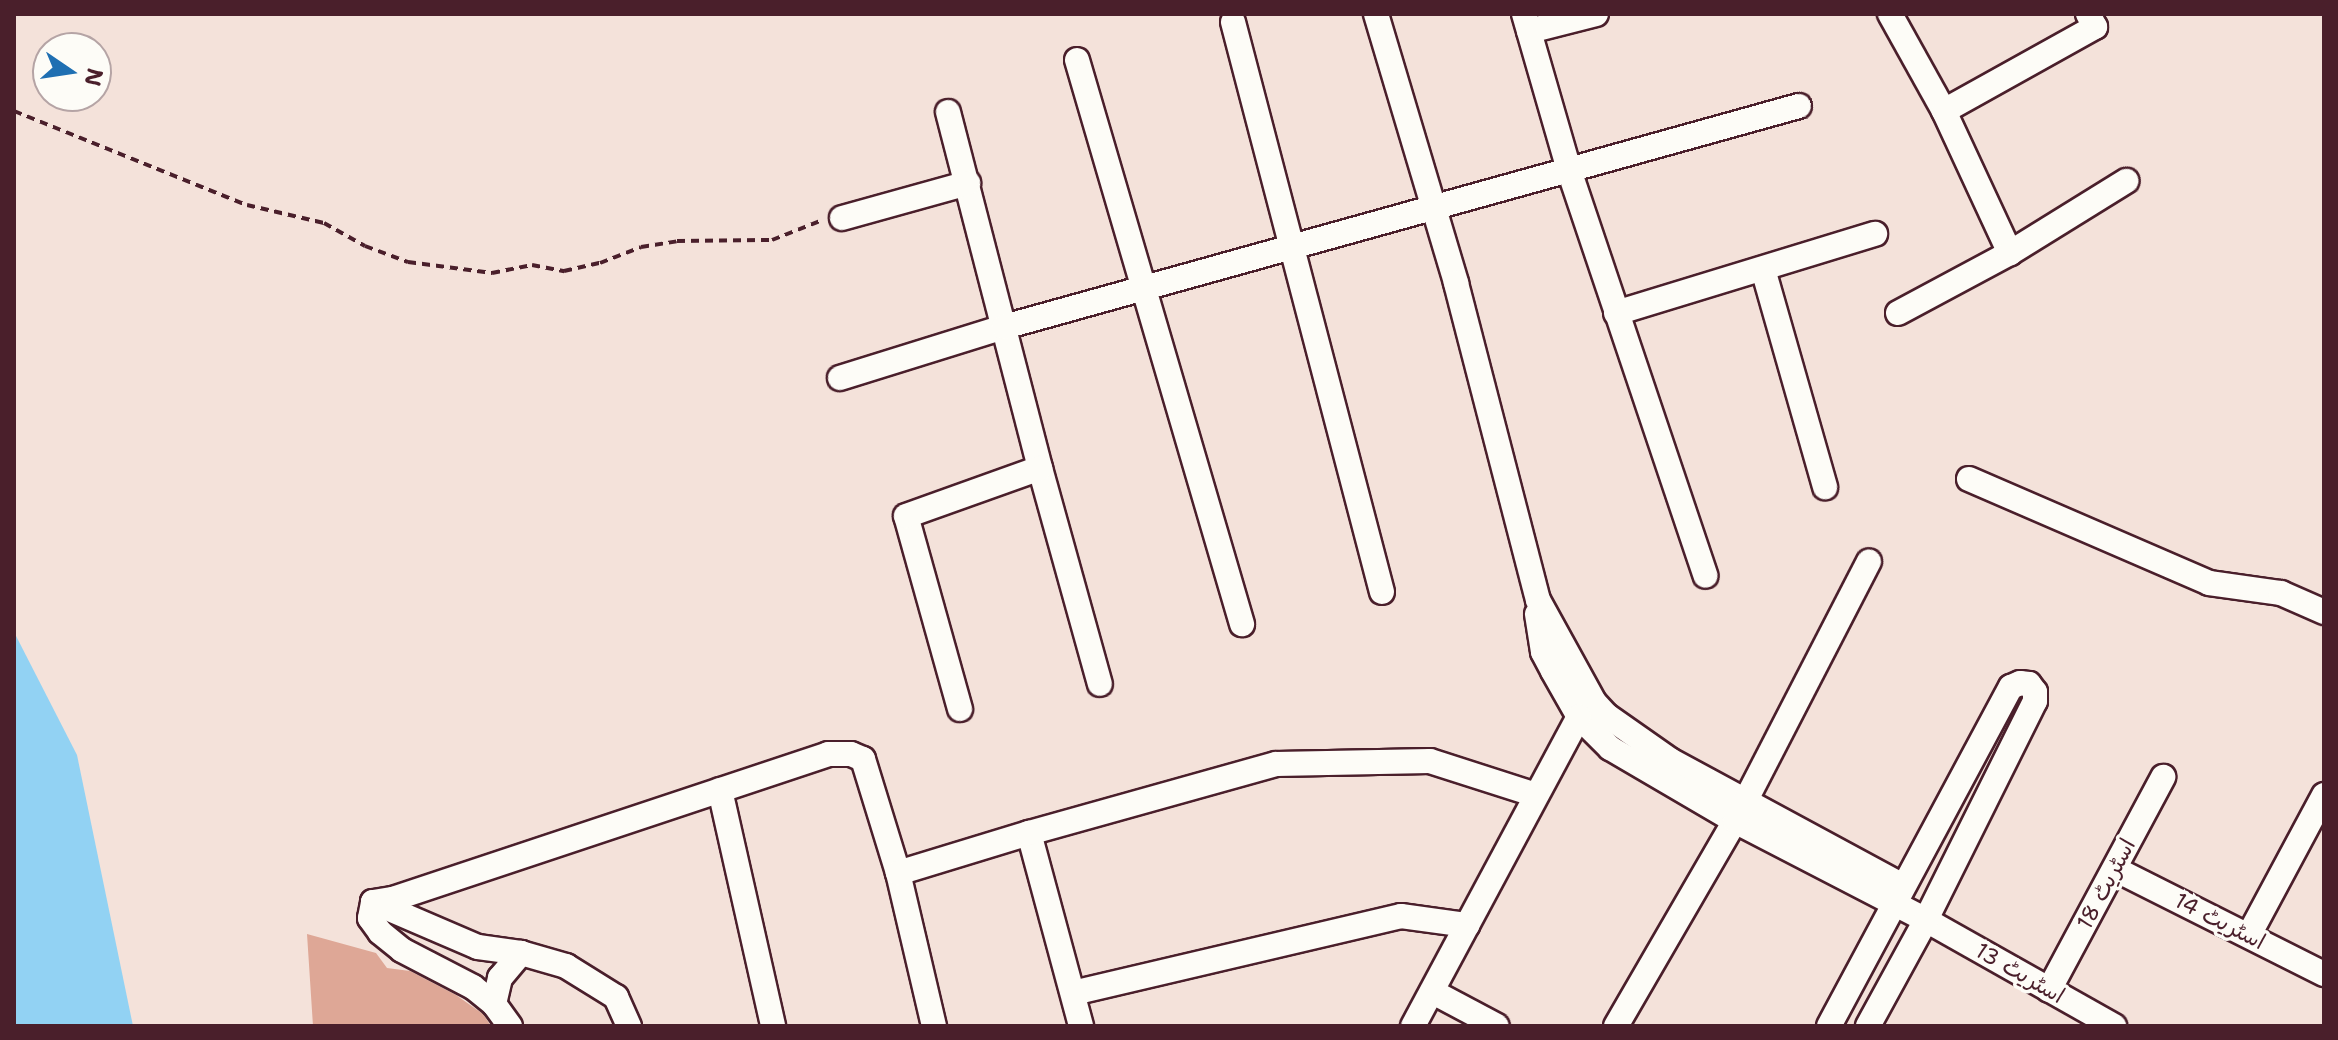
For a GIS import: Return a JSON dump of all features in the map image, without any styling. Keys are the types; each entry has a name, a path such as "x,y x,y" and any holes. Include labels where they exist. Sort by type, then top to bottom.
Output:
{"street":[{"path":"1376,14 1434,208 1538,600 1584,684 1606,715 1740,811"},
{"path":"1596,14 1526,22 1569,170 1594,236 1616,313 1706,576"},
{"path":"1890,14 1944,111 2010,253"},
{"path":"1944,111 2095,27 2088,14"},
{"path":"1233,22 1382,592"},
{"path":"1077,60 1242,624"},
{"path":"840,378 1004,327 1799,106"},
{"path":"948,112 1040,468 1100,684"},
{"path":"1898,313 2010,253 2126,181"},
{"path":"842,218 968,183"},
{"path":"1616,313 1875,234"},
{"path":"1763,269 1825,487"},
{"path":"960,709 906,516 1040,468"},
{"path":"1969,479 2209,583 2281,593 2324,612"},
{"path":"1616,1026 1740,811 1869,561"},
{"path":"1538,600 1537,626 1543,652 1579,717 1610,748 1637,767 1740,811"},
{"path":"1829,1026 2011,687 2020,683 2029,684 2035,692 2035,701 1926,920 1868,1026"},
{"path":"1413,1026 1579,717"},
{"path":"373,902 393,899 828,754 851,754 863,759 898,873 934,1026"},
{"path":"898,873 1276,764 1430,761 1536,795"},
{"name":"اسٹریٹ 18","path":"2049,990 2163,777"},
{"path":"720,790 773,1026"},
{"path":"2249,935 2324,795"},
{"name":"اسٹریٹ 13","path":"1740,811 1898,895 1926,920 2114,1026"},
{"path":"1029,833 1081,1026"},
{"name":"اسٹریٹ 14","path":"2115,869 2324,974"},
{"path":"373,902 478,947 521,953 566,966 616,997 629,1026"},
{"path":"373,902 370,918 380,932 402,950 473,987 494,1004 510,1026"},
{"path":"1073,993 1401,916 1467,925"},
{"path":"494,1004 500,978 521,953"},
{"path":"1433,992 1497,1026"}],"path":[{"path":"14,111 247,205 324,223 365,246 408,262 492,273 532,265 564,271 600,263 641,247 677,241 772,240 815,222 842,218"}],"water":[{"path":"14,632 77,755 133,1026 14,1026"}],"building":[{"path":"307,934 376,953 387,968 410,971 456,995 483,1014 491,1026 313,1026"}]}
